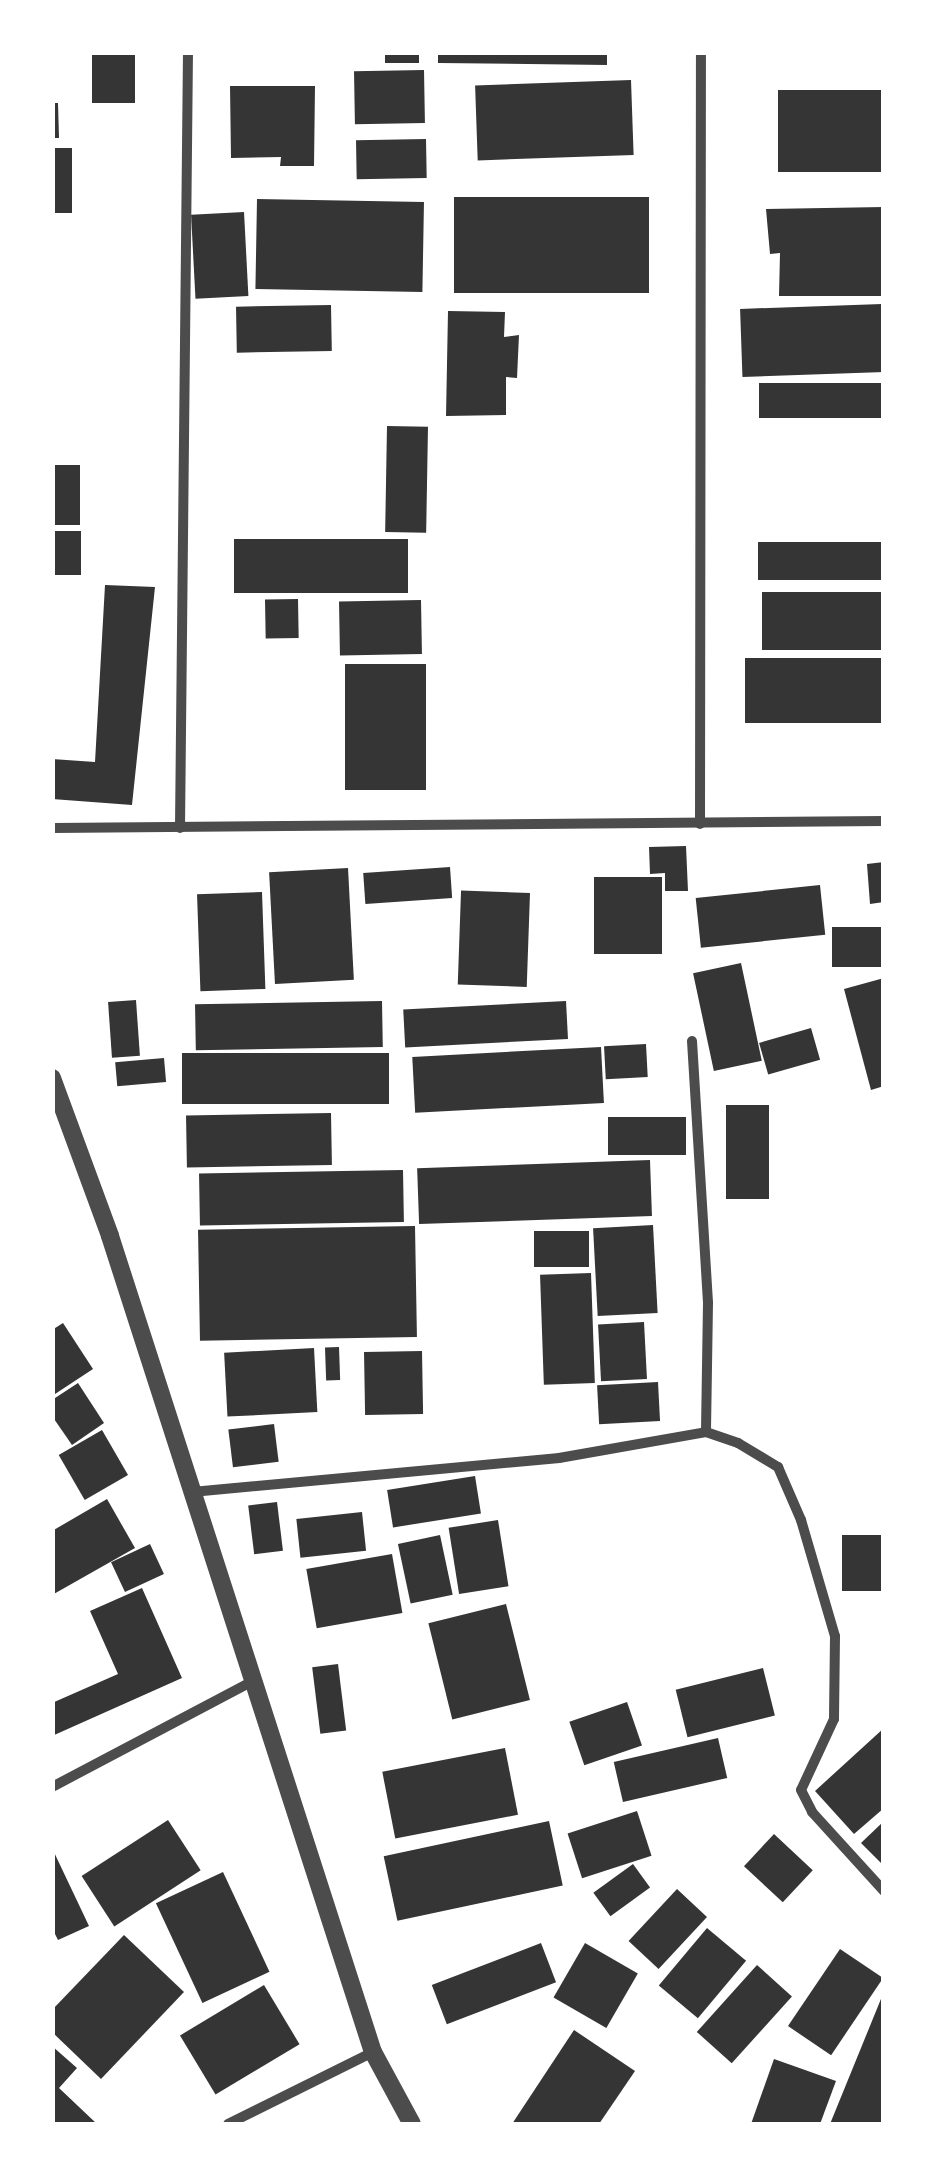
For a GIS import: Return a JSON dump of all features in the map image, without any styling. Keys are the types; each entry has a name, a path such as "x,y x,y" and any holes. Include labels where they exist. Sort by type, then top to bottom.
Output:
{"street":[{"path":"180,828 188,52"},
{"path":"700,824 701,52"},
{"path":"52,828 884,822"},
{"path":"692,1041 708,1303 706,1432"},
{"path":"52,1078 256,1680 372,2052 412,2124"},
{"path":"192,1492 559,1458 706,1432 778,1467 801,1520 835,1636 840,1678 834,1719 801,1790 884,1891"},
{"path":"52,1787 256,1680"},
{"path":"228,2124 372,2052"}],"building":[{"path":"92,52 135,52 135,103 92,103"},
{"path":"385,52 419,52 419,63 385,63"},
{"path":"438,52 607,52 607,65 438,63"},
{"path":"424,70 425,123 355,124 354,71"},
{"path":"631,80 634,155 478,160 475,85"},
{"path":"230,86 315,86 314,166 280,166 281,157 231,158"},
{"path":"778,90 884,90 884,172 778,172"},
{"path":"52,103 58,103 59,138 52,138"},
{"path":"426,139 427,178 357,179 356,140"},
{"path":"52,148 72,148 72,213 52,213"},
{"path":"454,197 649,197 649,293 454,293"},
{"path":"257,199 424,202 422,292 255,289"},
{"path":"884,207 884,296 779,296 780,253 770,254 766,209"},
{"path":"244,212 248,296 195,299 191,215"},
{"path":"882,304 884,372 742,377 740,309"},
{"path":"331,305 332,351 237,353 236,307"},
{"path":"448,311 505,312 504,337 519,335 517,378 506,377 506,415 446,416"},
{"path":"759,383 884,383 884,418 759,418"},
{"path":"387,426 428,427 426,533 385,532"},
{"path":"52,465 80,465 80,525 52,525"},
{"path":"52,531 81,531 81,575 52,575"},
{"path":"234,539 408,539 408,593 234,593"},
{"path":"758,542 884,542 884,580 758,580"},
{"path":"105,585 155,587 132,805 52,799 52,759 95,762"},
{"path":"762,592 884,592 884,650 762,650"},
{"path":"298,599 299,638 266,639 265,600"},
{"path":"421,600 422,654 340,655 339,601"},
{"path":"745,658 884,658 884,723 745,723"},
{"path":"345,664 426,664 426,790 345,790"},
{"path":"686,846 688,891 665,891 665,873 650,874 649,847"},
{"path":"884,862 884,902 870,904 867,864"},
{"path":"450,867 452,898 365,904 363,873"},
{"path":"348,868 354,980 275,984 269,872"},
{"path":"594,877 662,877 662,954 594,954"},
{"path":"820,885 825,935 701,948 696,898"},
{"path":"461,891 530,893 527,987 458,985"},
{"path":"262,892 265,989 200,991 197,894"},
{"path":"832,927 884,927 884,967 832,967"},
{"path":"741,963 762,1061 714,1071 693,973"},
{"path":"884,978 884,1086 871,1090 844,989"},
{"path":"136,1000 140,1056 112,1058 108,1002"},
{"path":"382,1001 383,1047 196,1050 195,1004"},
{"path":"566,1001 568,1039 405,1047 403,1010"},
{"path":"811,1028 820,1060 768,1075 759,1043"},
{"path":"646,1044 648,1077 606,1079 604,1046"},
{"path":"601,1047 604,1103 415,1113 412,1057"},
{"path":"182,1053 389,1053 389,1104 182,1104"},
{"path":"164,1058 166,1082 117,1086 115,1062"},
{"path":"726,1105 769,1105 769,1199 726,1199"},
{"path":"331,1113 332,1165 187,1168 186,1116"},
{"path":"608,1117 686,1117 686,1155 608,1155"},
{"path":"650,1160 652,1216 419,1224 417,1168"},
{"path":"403,1170 404,1222 200,1226 199,1174"},
{"path":"653,1225 658,1313 598,1316 593,1228"},
{"path":"415,1226 417,1337 200,1341 198,1230"},
{"path":"534,1231 589,1231 589,1267 534,1267"},
{"path":"591,1273 595,1383 544,1385 540,1275"},
{"path":"644,1322 647,1379 601,1381 598,1324"},
{"path":"63,1323 93,1369 52,1396 52,1330"},
{"path":"325,1347 339,1347 340,1380 326,1380"},
{"path":"314,1348 317,1412 227,1417 224,1353"},
{"path":"422,1351 423,1414 365,1415 364,1352"},
{"path":"658,1382 660,1421 599,1424 597,1385"},
{"path":"78,1383 104,1423 72,1445 52,1416 52,1400"},
{"path":"274,1424 279,1462 233,1467 228,1430"},
{"path":"102,1430 128,1475 85,1500 59,1455"},
{"path":"475,1476 481,1514 393,1527 387,1490"},
{"path":"107,1499 135,1548 52,1595 52,1531"},
{"path":"277,1502 283,1551 254,1554 248,1506"},
{"path":"362,1512 366,1551 300,1558 296,1519"},
{"path":"498,1520 508,1586 459,1594 449,1528"},
{"path":"440,1535 453,1595 411,1604 398,1544"},
{"path":"842,1535 884,1535 884,1591 842,1591"},
{"path":"150,1544 164,1574 125,1592 111,1562"},
{"path":"392,1554 402,1613 317,1628 306,1569"},
{"path":"142,1588 182,1678 52,1736 52,1703 118,1674 90,1611"},
{"path":"506,1604 530,1700 452,1719 428,1623"},
{"path":"338,1664 346,1731 320,1734 312,1667"},
{"path":"763,1668 775,1716 688,1737 676,1690"},
{"path":"627,1702 642,1745 584,1765 569,1722"},
{"path":"884,1728 884,1808 854,1834 815,1791"},
{"path":"718,1738 727,1778 623,1802 614,1762"},
{"path":"505,1748 518,1815 395,1839 382,1772"},
{"path":"637,1811 652,1856 582,1878 568,1834"},
{"path":"168,1820 201,1870 114,1926 82,1876"},
{"path":"549,1821 563,1886 397,1921 384,1856"},
{"path":"884,1821 884,1866 861,1843"},
{"path":"774,1834 813,1870 783,1902 744,1866"},
{"path":"52,1848 89,1926 58,1940 52,1928"},
{"path":"633,1864 650,1887 610,1916 593,1893"},
{"path":"223,1872 269,1972 202,2003 156,1903"},
{"path":"677,1889 707,1917 659,1969 629,1941"},
{"path":"707,1928 746,1961 698,2018 659,1985"},
{"path":"124,1935 184,1992 101,2079 52,2032 52,2010"},
{"path":"541,1943 556,1982 447,2024 432,1985"},
{"path":"585,1943 638,1974 606,2028 554,1998"},
{"path":"840,1949 883,1978 831,2055 788,2026"},
{"path":"757,1965 792,1996 732,2063 697,2032"},
{"path":"264,1985 300,2044 216,2095 180,2035"},
{"path":"883,1994 884,2124 830,2124"},
{"path":"574,2030 635,2071 599,2124 512,2124"},
{"path":"52,2046 77,2068 59,2088 97,2124 52,2124"},
{"path":"774,2059 836,2081 820,2124 751,2124"}]}
